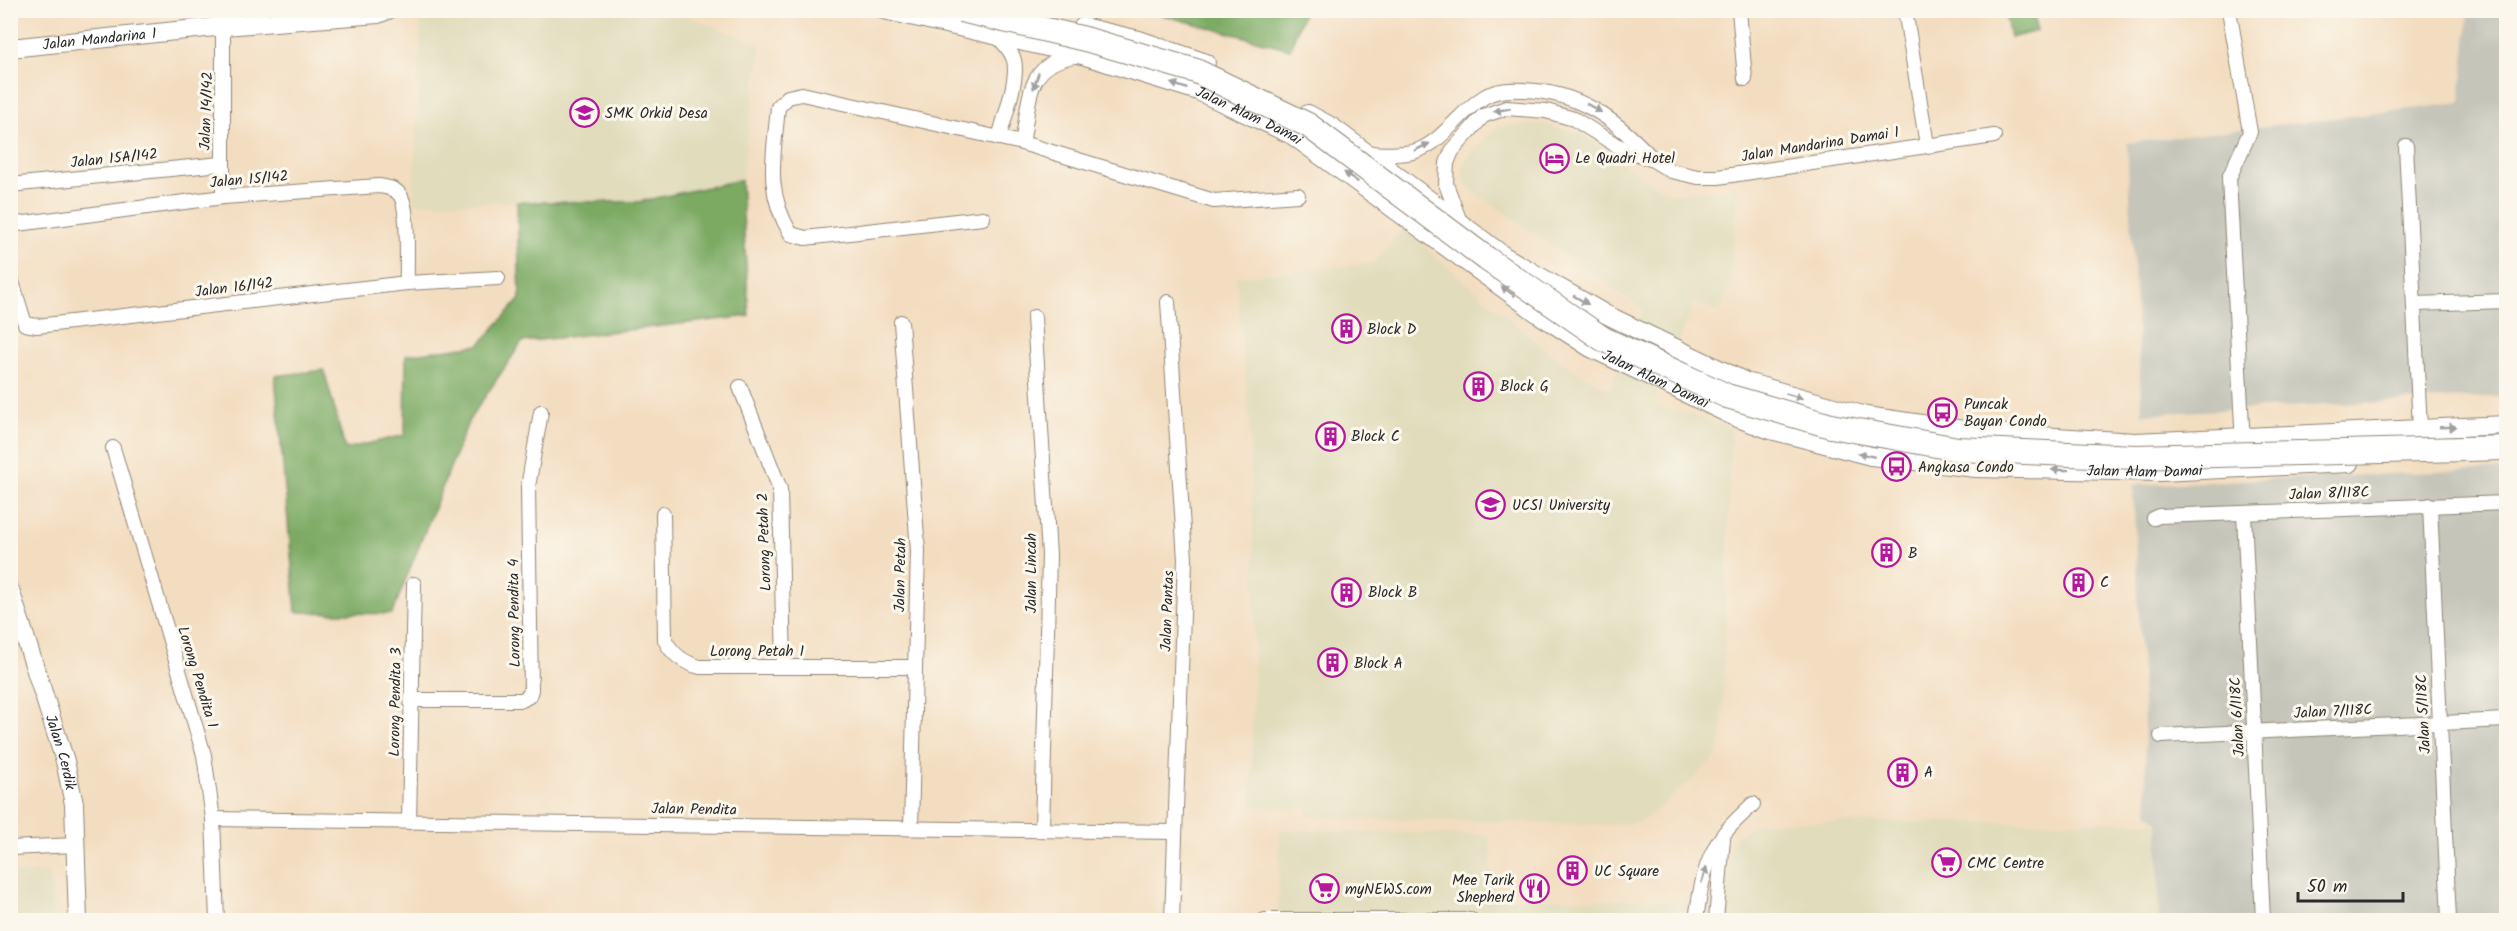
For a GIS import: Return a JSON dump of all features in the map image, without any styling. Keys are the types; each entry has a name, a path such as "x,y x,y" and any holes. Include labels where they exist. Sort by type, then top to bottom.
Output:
{"highway":[{"path":"961,10 1085,39 1196,71 1308,125 1487,259 1603,339 1727,396 1821,423 1958,449 2134,457 2506,447"},
{"path":"1172,60 1197,67 1309,121 1491,256 1605,334 1727,391 1831,421 1958,445 2136,452 2506,439"}],"main road":[{"name":"Jalan Mandarina 1","path":"10,48 224,18 378,14 388,10"},
{"name":"Jalan Alam Damai","path":"884,10 1082,55 1197,91 1293,135 1540,315 1591,348 1735,417 1771,430 1870,456 1965,467 2160,472 2506,454"},
{"name":"Jalan Alam Damai","path":"990,10 1139,40 1203,62 1322,122 1512,260 1605,314 1699,362 1746,382 1855,413 1940,429 2135,442 2506,425"},
{"name":"Jalan Cerdik","path":"10,590 65,761 74,804 78,921"}],"street":[{"path":"1739,10 1745,79"},
{"path":"1905,10 1927,145"},
{"path":"2063,10 2075,10"},
{"path":"2229,10 2250,132 2229,178 2244,468"},
{"name":"Jalan 14/142","path":"222,197 224,18"},
{"path":"998,37 1009,50 1014,61 1015,73 999,138"},
{"path":"1022,143 1035,75 1046,65 1059,59 1082,55"},
{"name":"Jalan Mandarina Damai 1","path":"1365,153 1414,152 1430,145 1467,109 1486,95 1510,89 1536,90 1567,97 1598,110 1615,122 1653,160"},
{"path":"1533,109 1536,90"},
{"path":"983,218 806,238 790,234 783,221 772,186 778,107 788,97 802,94 1022,143 1214,201 1298,195"},
{"path":"1560,115 1567,97"},
{"name":"Jalan Mandarina Damai 1","path":"1460,222 1446,184 1447,163 1452,151 1483,116 1506,108 1533,109 1588,125 1616,145 1653,160 1671,171 1698,177 1718,177 1994,136"},
{"path":"2406,146 2416,304 2420,429"},
{"name":"Jalan 15A/142","path":"10,185 221,164"},
{"name":"Jalan 15/142","path":"10,225 222,197 379,186 393,189 401,196 404,208 407,283"},
{"name":"Jalan 16/142","path":"10,275 25,324 37,326 407,283 498,278"},
{"path":"2416,304 2506,301"},
{"name":"Jalan Pantas","path":"1168,302 1185,559 1172,921"},
{"name":"Jalan Lincah","path":"1034,317 1049,555 1042,830"},
{"name":"Jalan Petah","path":"901,322 918,551 911,828"},
{"name":"Lorong Petah 2","path":"740,387 780,489 784,667"},
{"name":"Lorong Pendita 4","path":"412,699 522,700 529,696 531,690 528,487 541,412"},
{"name":"Lorong Pendita 1","path":"113,448 204,755 213,819 217,921"},
{"name":"Jalan 8/118C","path":"2154,518 2506,503"},
{"name":"Jalan 5/118C","path":"2430,506 2449,921"},
{"name":"Jalan 6/118C","path":"2244,513 2263,921"},
{"name":"Lorong Petah 1","path":"663,514 665,640 669,650 700,667 914,667"},
{"name":"Lorong Pendita 3","path":"410,822 414,584"},
{"name":"Jalan 7/118C","path":"2161,736 2506,720"},
{"path":"1696,921 1700,884 1710,857 1724,834 1753,804"},
{"name":"Jalan Pendita","path":"213,819 1174,832"},
{"path":"1716,921 1724,834"},
{"path":"10,848 76,845"},
{"path":"1264,920 1471,921"}],"shaded area":[{"name":"SMK Orkid Desa","path":"421,11 674,11 761,45 741,180 638,202 413,203"},
{"path":"2469,11 2506,11 2506,396 2142,414 2127,143 2460,103"},
{"name":"UCSI University","path":"1539,123 1583,134 1652,184 1673,194 1737,187 1732,270 1726,296 1719,312 1694,302 1653,405 1731,427 1722,739 1716,756 1649,816 1639,822 1617,825 1308,817 1307,808 1251,806 1255,583 1249,418 1236,277 1373,263 1403,229 1553,356 1582,375 1610,389 1643,309 1467,187 1464,180 1463,165 1468,156 1498,126"},
{"path":"2506,469 2506,920 2159,920 2158,822 2148,812 2133,485"},
{"path":"1759,822 2158,822 2159,920 1278,920 1280,830 1489,835 1494,898 1722,901 1733,838"},
{"path":"11,872 50,873 54,920 11,920"}],"green space":[{"path":"1304,10 1290,49 1147,11"},
{"path":"2005,11 2033,11 2037,31 2010,38"},
{"path":"741,180 749,316 522,342 469,420 392,614 296,612 275,376 324,370 345,449 405,435 406,355 479,345 520,299 517,202 638,202"}],"place":[{"name":"SMK Orkid Desa","path":"584,113"},
{"name":"Le Quadri Hotel","path":"1554,158"},
{"name":"Block D","path":"1346,329"},
{"name":"Block G","path":"1479,386"},
{"name":"Puncak Bayan Condo","path":"1943,413"},
{"name":"Block C","path":"1330,436"},
{"name":"Angkasa Condo","path":"1897,467"},
{"name":"UCSI University","path":"1491,505"},
{"name":"B","path":"1887,553"},
{"name":"C","path":"2079,582"},
{"name":"Block B","path":"1347,592"},
{"name":"Block A","path":"1333,663"},
{"name":"A","path":"1903,772"},
{"name":"CMC Centre","path":"1946,863"},
{"name":"UC Square","path":"1573,871"},
{"name":"myNEWS.com","path":"1324,889"},
{"name":"Mee Tarik Shepherd","path":"1535,889"}]}
